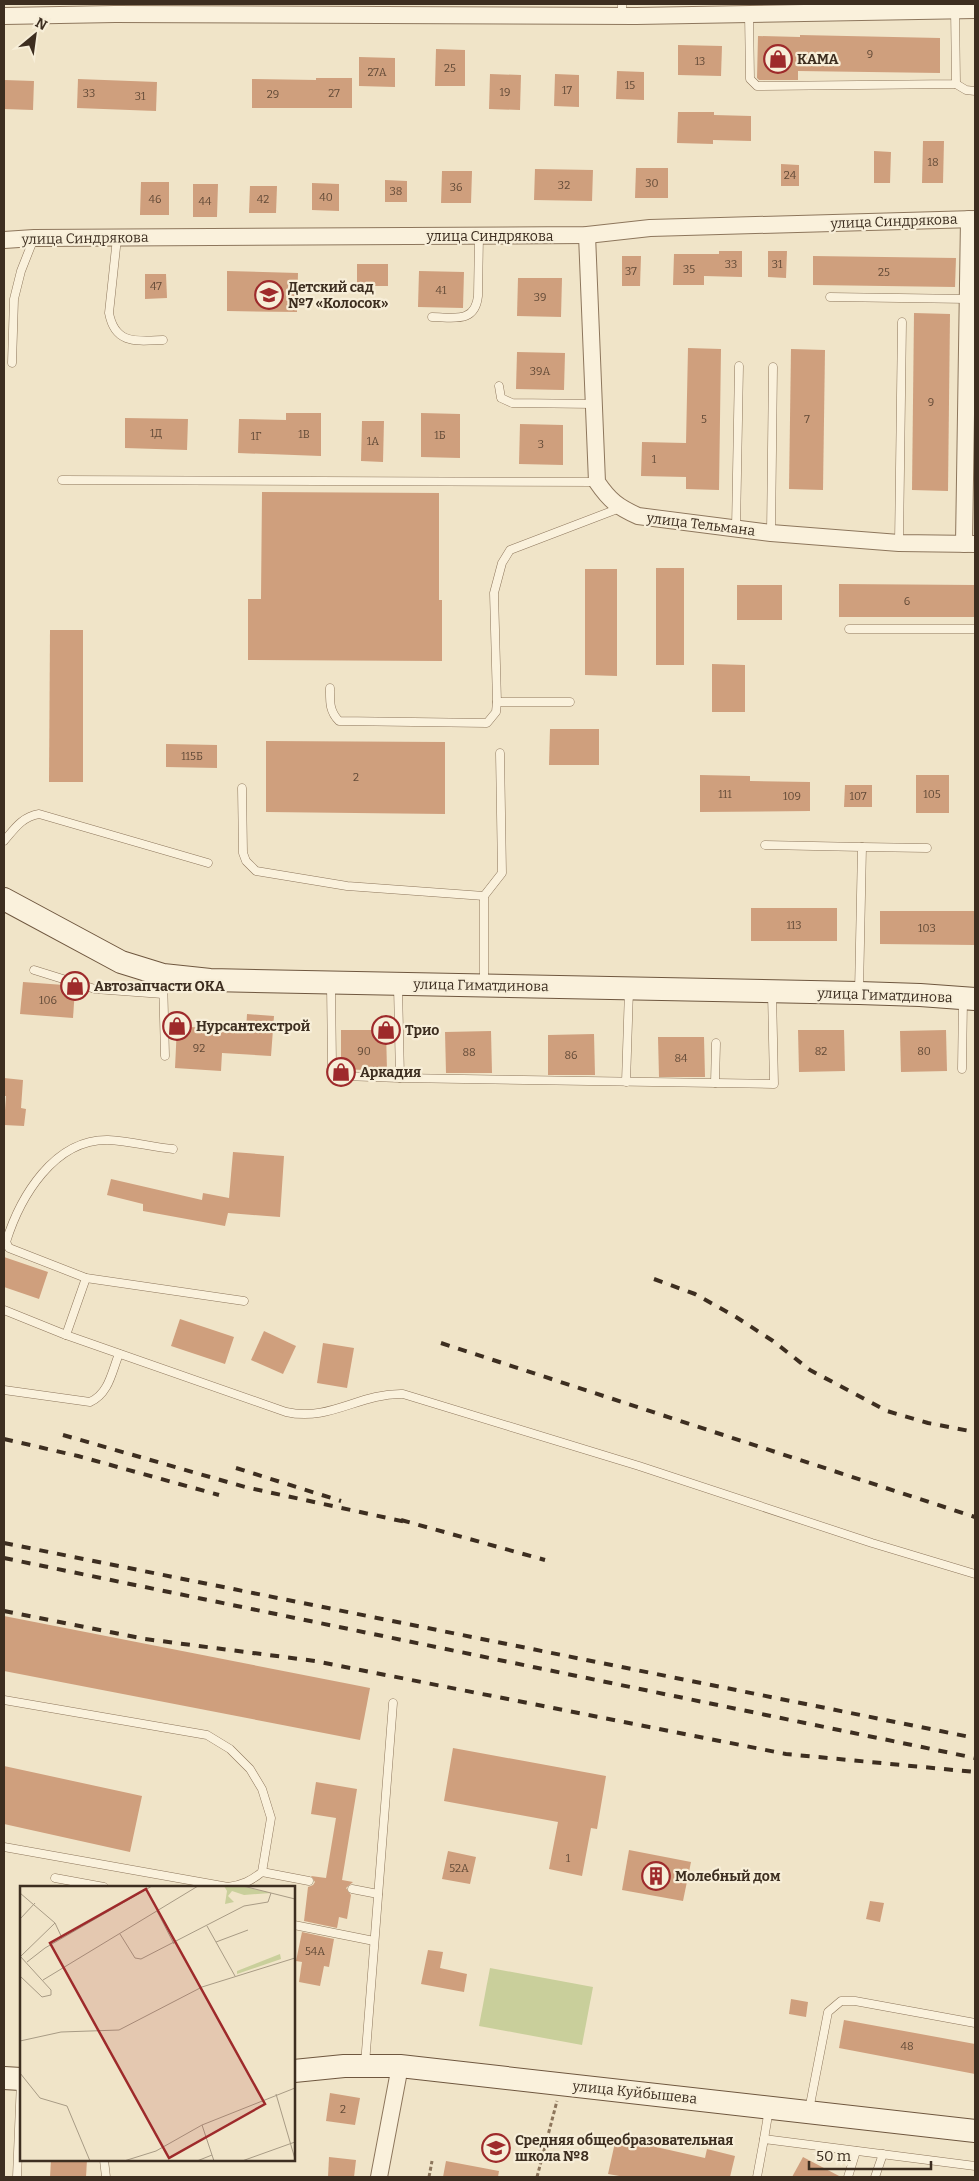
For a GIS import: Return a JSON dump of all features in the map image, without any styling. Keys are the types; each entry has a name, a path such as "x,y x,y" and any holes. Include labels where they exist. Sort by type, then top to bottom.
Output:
{"main road":[{"name":"улица Гиматдинова","path":"4,899 163,985 210,980 859,993 969,999"},
{"name":"улица Куйбышева","path":"295,2071 364,2065 400,2066 975,2131"},
{"path":"4,2078 20,2079"}],"street":[{"path":"4,16 116,9 622,10 748,14 787,9 955,7 975,10"},
{"path":"970,544 968,299 972,219"},
{"name":"улица Синдрякова","path":"4,240 34,238 587,235 650,228 972,219"},
{"path":"587,235 597,482"},
{"name":"улица Тельмана","path":"597,482 608,497 620,508 638,516 771,533 899,544 970,544"},
{"path":"379,2177 400,2066"}],"lane":[{"path":"955,7 956,84"},
{"path":"748,14 750,79 758,86 956,84 966,90 975,91"},
{"path":"432,317 467,317 473,313 477,305 478,296 479,236"},
{"path":"12,363 14,299 21,271 34,238"},
{"path":"116,238 109,313 112,325 120,336 133,341 163,340"},
{"path":"830,297 968,299"},
{"path":"899,544 902,322"},
{"path":"736,528 739,366"},
{"path":"771,533 774,367"},
{"path":"499,386 501,398 512,403 594,404"},
{"path":"62,480 597,482"},
{"path":"330,688 330,709 339,720 351,722 487,723 496,712 497,702 494,593 500,571 510,550 620,508"},
{"path":"850,629 975,629"},
{"path":"497,702 570,702"},
{"path":"484,986 484,896 502,873 500,753"},
{"path":"242,788 243,853 246,861 256,871 347,886 484,896"},
{"path":"4,841 21,820 39,814 208,862"},
{"path":"765,845 927,848"},
{"path":"859,993 862,847"},
{"path":"34,970 95,989 163,985 165,1056"},
{"path":"331,983 332,1065 335,1071 344,1076 400,1078 774,1084 772,991"},
{"path":"398,984 400,1078"},
{"path":"626,1082 629,988"},
{"path":"962,1069 969,999"},
{"path":"715,1083 716,1043"},
{"path":"173,1150 108,1140 86,1144 66,1152 44,1169 23,1203 6,1242 9,1248 17,1253 86,1278 244,1301"},
{"path":"66,1335 86,1278"},
{"path":"4,1310 118,1354 300,1415 330,1412 372,1397 403,1394 639,1466 872,1544 975,1574"},
{"path":"4,1390 90,1402 99,1398 105,1389 118,1354"},
{"path":"4,1700 207,1735 230,1749 250,1768 262,1789 271,1818 262,1872 254,1879 234,1886"},
{"path":"364,2065 393,1703"},
{"path":"4,1847 222,1886"},
{"path":"262,1872 309,1881"},
{"path":"55,1878 95,1886"},
{"path":"352,1889 378,1894"},
{"path":"295,1925 374,1941"},
{"path":"808,2112 828,2012 841,2001 855,2001 975,2023"},
{"path":"17,2177 20,2104"},
{"path":"757,2177 770,2107"},
{"path":"764,2139 975,2166"},
{"path":"848,2177 856,2151"},
{"path":"876,2177 883,2154"},
{"path":"104,2161 106,2177"}],"path":[{"path":"537,2177 561,2084"},
{"path":"429,2177 432,2161"}],"green space":[{"path":"490,1968 593,1987 582,2045 479,2026"}],"building":[{"path":"800,35 940,38 940,73 798,71 798,80 759,80 757,78 758,36 800,37"},
{"path":"678,45 722,46 721,76 678,75"},
{"path":"436,49 465,50 465,86 435,86"},
{"path":"359,57 395,58 395,87 359,86"},
{"path":"617,71 644,72 644,100 616,99"},
{"path":"490,74 521,75 520,110 489,109"},
{"path":"555,74 579,75 579,107 554,106"},
{"path":"316,78 352,78 352,108 252,108 252,79 316,80"},
{"path":"78,79 157,82 156,111 77,108"},
{"path":"4,80 34,81 33,110 4,109"},
{"path":"678,112 714,112 714,115 751,116 751,141 713,140 713,144 677,143"},
{"path":"923,141 944,141 943,183 922,183"},
{"path":"874,151 891,152 890,183 874,183"},
{"path":"781,164 799,165 799,186 781,186"},
{"path":"636,168 668,168 668,198 635,198"},
{"path":"535,169 593,170 592,201 534,200"},
{"path":"442,171 472,171 471,203 441,203"},
{"path":"385,180 407,181 407,202 385,202"},
{"path":"141,182 169,182 169,215 140,215"},
{"path":"312,183 339,184 339,211 312,210"},
{"path":"193,184 218,184 217,217 193,217"},
{"path":"250,186 277,186 276,213 249,213"},
{"path":"719,251 742,251 742,277 704,276 704,285 673,285 674,254 719,254"},
{"path":"768,251 787,251 786,278 768,277"},
{"path":"622,256 641,256 640,286 622,286"},
{"path":"813,256 956,258 955,287 813,285"},
{"path":"357,264 388,264 388,286 357,286"},
{"path":"227,271 298,273 297,312 227,311"},
{"path":"419,271 464,272 463,308 418,307"},
{"path":"145,274 166,274 167,298 145,299"},
{"path":"518,278 562,278 561,317 517,316"},
{"path":"914,313 950,314 948,491 912,490"},
{"path":"688,348 721,349 719,490 686,489 686,477 641,476 642,442 686,443"},
{"path":"791,349 825,350 823,490 789,489"},
{"path":"517,352 565,353 564,390 516,389"},
{"path":"286,413 321,413 321,456 238,453 239,419 286,420"},
{"path":"421,413 460,414 460,458 421,457"},
{"path":"125,418 188,419 187,450 125,448"},
{"path":"362,421 384,421 383,462 361,461"},
{"path":"520,424 563,425 563,465 519,464"},
{"path":"262,492 439,493 439,600 442,600 442,661 248,660 248,599 261,599"},
{"path":"656,568 684,568 684,665 656,665"},
{"path":"585,569 617,569 617,676 585,675"},
{"path":"839,584 975,585 975,617 839,617"},
{"path":"737,585 782,585 782,620 737,620"},
{"path":"50,630 83,630 83,782 49,782"},
{"path":"712,664 745,665 745,712 712,712"},
{"path":"550,729 599,729 599,765 549,765"},
{"path":"266,741 445,742 445,814 266,812"},
{"path":"166,744 217,745 217,768 166,767"},
{"path":"700,775 750,776 750,781 810,782 810,811 700,812"},
{"path":"916,775 949,775 949,813 916,813"},
{"path":"845,785 872,785 872,807 844,807"},
{"path":"751,908 837,908 837,941 751,941"},
{"path":"880,911 975,911 975,945 880,944"},
{"path":"23,982 64,985 75,989 73,1018 20,1014"},
{"path":"247,1014 274,1016 271,1056 222,1053 221,1071 175,1068 177,1026 246,1031"},
{"path":"341,1030 386,1030 387,1071 341,1069"},
{"path":"798,1030 844,1030 845,1071 799,1072"},
{"path":"946,1030 947,1071 901,1072 900,1031"},
{"path":"491,1031 492,1073 446,1073 445,1032"},
{"path":"594,1034 595,1075 548,1075 548,1035"},
{"path":"658,1037 704,1037 705,1077 659,1077"},
{"path":"4,1078 23,1080 21,1108 26,1109 24,1126 4,1125 6,1096 4,1096"},
{"path":"233,1152 284,1156 280,1217 228,1213 225,1226 143,1211 143,1204 107,1195 111,1179 202,1200 203,1193 229,1198"},
{"path":"4,1257 48,1272 39,1299 4,1287"},
{"path":"180,1319 234,1337 225,1364 171,1346"},
{"path":"264,1331 296,1346 283,1374 251,1360"},
{"path":"323,1343 354,1348 347,1388 317,1383"},
{"path":"4,1616 370,1688 360,1740 4,1671"},
{"path":"453,1748 606,1776 597,1829 591,1828 582,1876 549,1869 558,1822 444,1801"},
{"path":"4,1766 142,1796 130,1852 4,1824"},
{"path":"316,1782 357,1789 342,1880 353,1882 346,1888 351,1895 347,1919 339,1917 337,1928 304,1921 308,1887 315,1882 311,1876 326,1878 336,1818 311,1814"},
{"name":"Молебный дом","path":"629,1850 691,1862 683,1901 622,1890"},
{"path":"448,1851 476,1857 470,1884 442,1879"},
{"path":"870,1901 884,1903 880,1922 866,1919"},
{"path":"302,1932 334,1939 329,1967 324,1966 320,1986 299,1982 302,1962 296,1961"},
{"path":"428,1950 443,1952 440,1968 467,1974 464,1992 421,1984"},
{"path":"791,1999 808,2002 806,2017 789,2014"},
{"path":"844,2020 975,2044 975,2074 839,2048"},
{"path":"330,2093 360,2098 355,2125 326,2121"},
{"path":"616,2138 705,2158 707,2149 735,2156 730,2177 625,2177 608,2174"},
{"path":"329,2157 356,2160 354,2177 328,2177"},
{"path":"803,2157 841,2177 792,2177"},
{"path":"51,2161 87,2161 86,2177 50,2177"},
{"path":"446,2161 499,2171 498,2177 443,2177"}],"railway":[{"path":"654,1279 695,1294 736,1317 773,1341 810,1370 887,1411 928,1423 975,1432"},
{"path":"441,1343 975,1517"},
{"path":"63,1435 245,1487 406,1522"},
{"path":"4,1439 78,1456 219,1495"},
{"path":"236,1468 341,1501"},
{"path":"401,1520 545,1560"},
{"path":"4,1543 975,1738"},
{"path":"4,1558 975,1758"},
{"path":"4,1611 145,1639 315,1661 786,1754 975,1772"}],"place":[{"name":"КАМА","path":"778,59"},
{"name":"Детский сад №7 «Колосок»","path":"269,295"},
{"name":"Автозапчасти ОКА","path":"75,986"},
{"name":"Нурсантехстрой","path":"177,1026"},
{"name":"Трио","path":"386,1030"},
{"name":"Аркадия","path":"341,1072"},
{"name":"Молебный дом","path":"656,1876"},
{"name":"Средняя общеобразовательная школа №8","path":"496,2148"}]}
